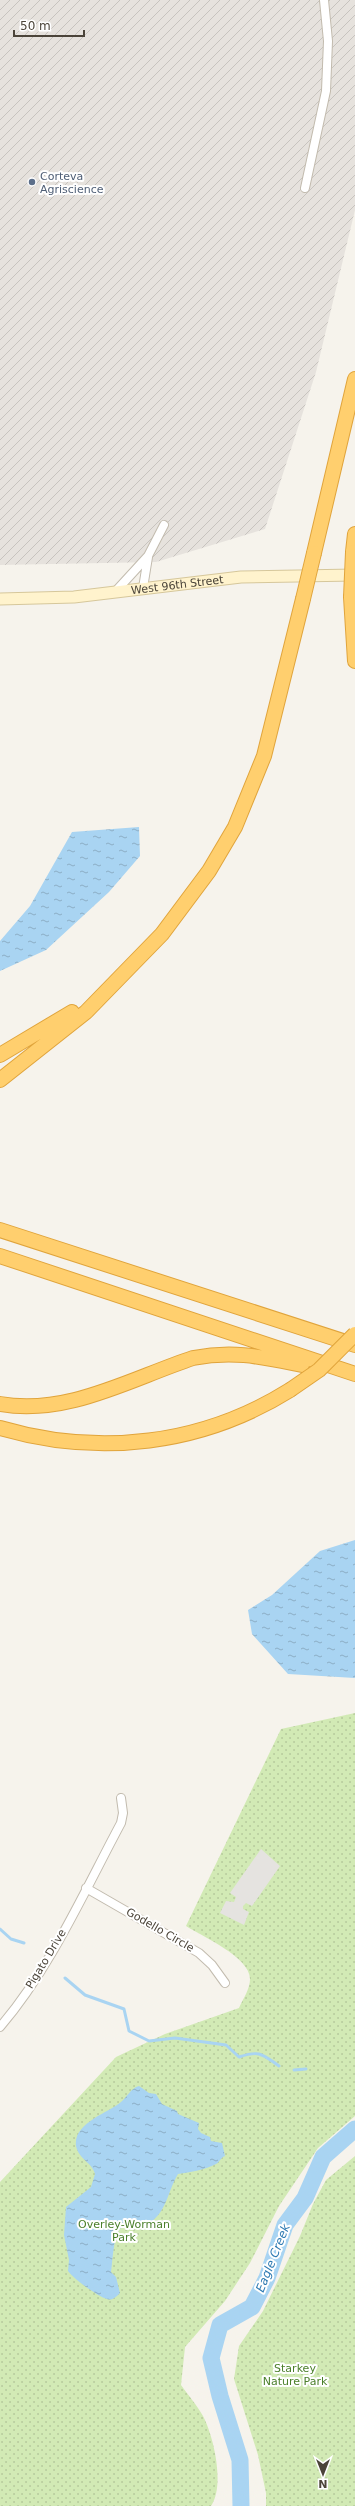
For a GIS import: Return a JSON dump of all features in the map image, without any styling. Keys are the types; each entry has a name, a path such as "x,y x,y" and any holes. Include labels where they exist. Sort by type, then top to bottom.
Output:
{"highway":[{"path":"0,1080 86,1012 131,966 162,934 194,893 222,851 246,803 272,731 355,379"},
{"path":"355,534 352,597 355,660"},
{"path":"0,1055 68,1015 131,966"},
{"path":"0,1230 355,1345"},
{"path":"0,1256 355,1375"},
{"path":"0,1428 68,1443 109,1444 151,1441 188,1434 225,1422 290,1390 324,1365 355,1334"},
{"path":"0,1404 32,1407 60,1404 193,1358 215,1354 262,1356 355,1375"}],"main road":[{"name":"West 96th Street","path":"0,599 74,597 241,577 355,575"}],"street":[{"path":"305,188 326,91 328,41 324,0"},
{"path":"115,592 148,556 164,525"},
{"path":"143,588 148,556"},
{"name":"Pigato Drive","path":"0,2027 16,2009 47,1958 121,1823 123,1813 121,1798"},
{"name":"Godello Circle","path":"86,1888 199,1953 209,1962 225,1983"}],"shaded area":[{"path":"0,0 355,0 355,210 316,372 265,529 156,562 0,565"},
{"path":"261,1849 280,1866 252,1906 246,1903 243,1906 243,1909 249,1912 244,1925 220,1913 226,1901 234,1902 236,1897 230,1893"}],"green space":[{"name":"Overley-Worman Park","path":"355,1713 355,2116 318,2148 279,2206 250,2263 225,2301 185,2347 181,2385 201,2412 211,2436 214,2448 218,2474 215,2497 211,2506 0,2506 0,2182 116,2057 165,2034 239,2008 249,1986 250,1979 248,1971 234,1955 186,1926 281,1729"},
{"name":"Starkey Nature Park","path":"355,2156 355,2506 266,2506 266,2493 258,2455 234,2379 239,2346 263,2311 300,2236 313,2204 326,2180"}],"water":[{"path":"139,827 140,856 109,892 46,950 0,971 0,941 30,906 72,832"},
{"path":"355,1540 355,1678 288,1674 252,1634 248,1610 272,1595 320,1551"},
{"path":"139,2086 149,2093 156,2094 162,2104 177,2111 178,2114 199,2123 198,2129 201,2133 210,2137 211,2141 222,2143 225,2156 217,2163 207,2168 178,2174 162,2209 153,2220 146,2225 119,2229 114,2245 111,2272 116,2277 120,2293 114,2298 109,2299 86,2287 68,2271 69,2260 64,2235 66,2207 91,2187 95,2174 80,2155 76,2146 80,2131 92,2120 121,2102 131,2091"}],"waterway":[{"path":"0,1929 11,1939 24,1943"},
{"path":"65,1978 85,1995 124,2009 129,2031 149,2041 175,2038 226,2045 239,2057 260,2054 279,2066"},
{"path":"294,2070 306,2069"},
{"name":"Eagle Creek","path":"241,2506 240,2460 220,2396 211,2358 220,2325 252,2307 267,2278 285,2225 305,2198 323,2157 355,2129"}],"place":[{"name":"Corteva Agriscience","path":"32,182"}]}
